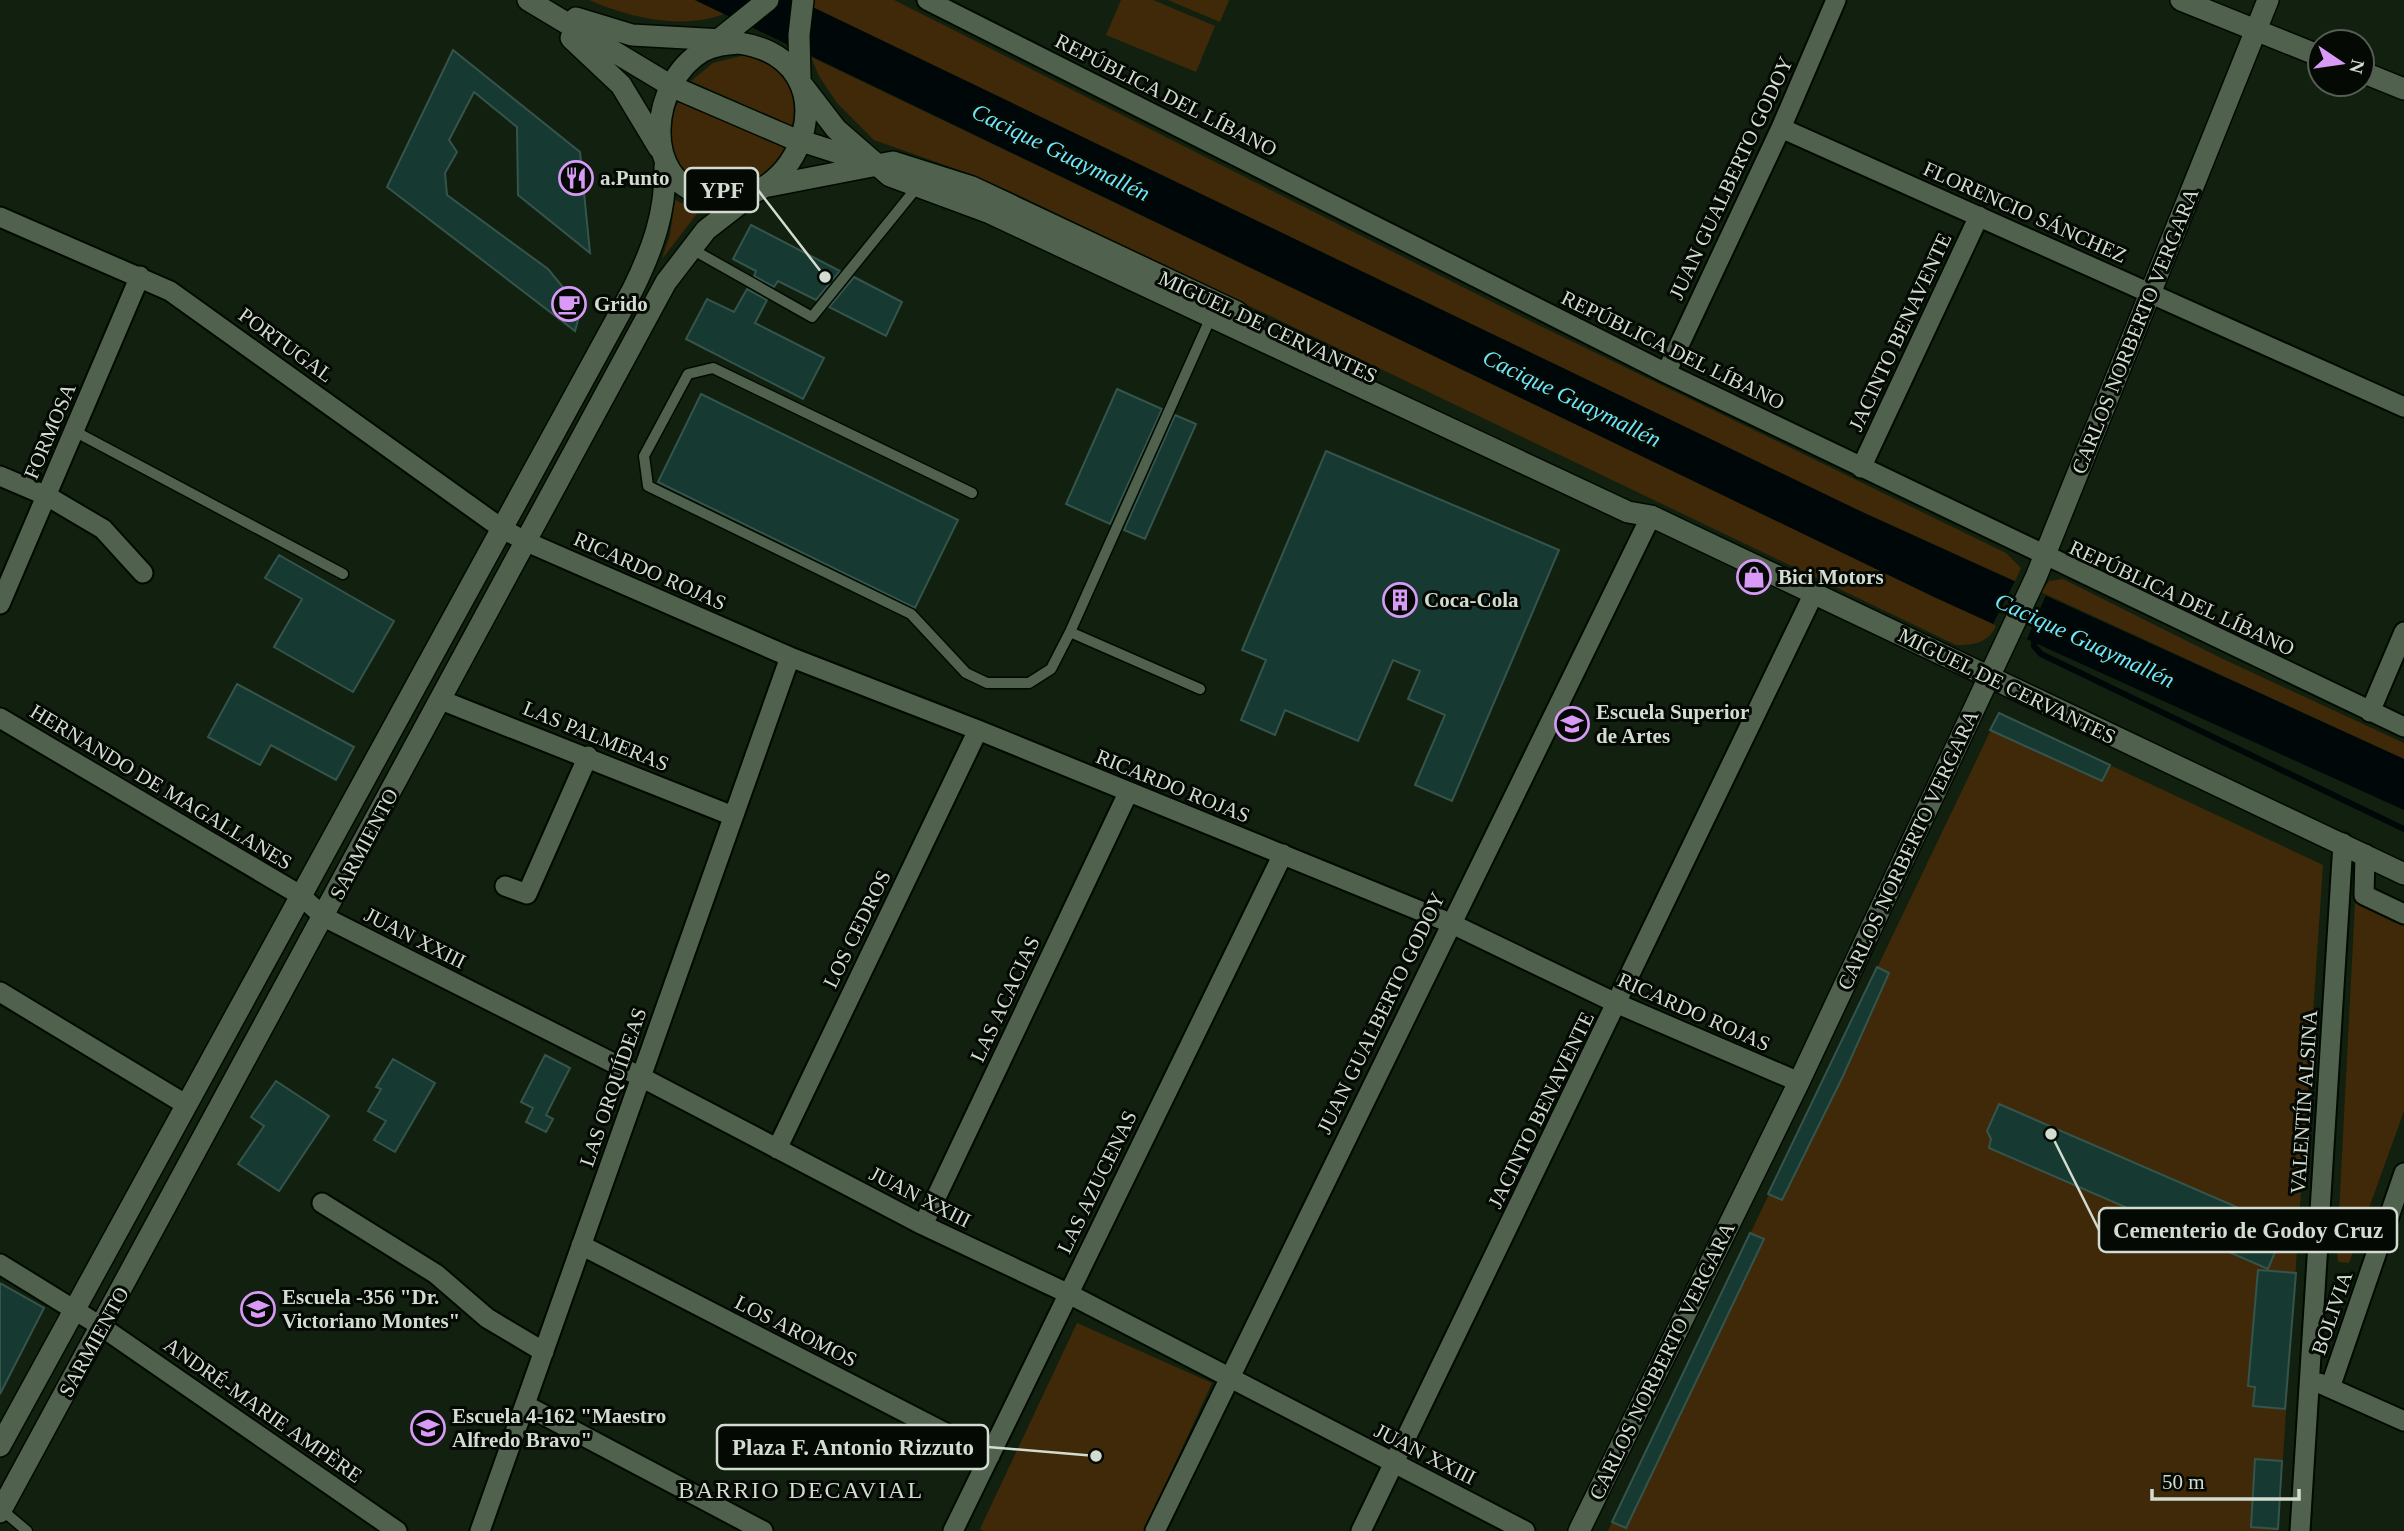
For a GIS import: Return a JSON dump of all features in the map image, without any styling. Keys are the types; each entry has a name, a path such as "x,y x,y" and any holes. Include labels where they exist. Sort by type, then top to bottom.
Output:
{"main road":[{"name":"MIGUEL DE CERVANTES","path":"528,0 673,87 800,141 876,165"},
{"name":"SARMIENTO","path":"0,1446 618,317 653,247 665,200 662,116 673,87 690,62 768,0"},
{"path":"2181,0 2306,50"},
{"name":"CARLOS NORBERTO VERGARA","path":"1579,1531 1799,1082 2031,588 2268,0"},
{"path":"662,157 686,186 707,196 732,199 760,190 792,158 800,141 805,111 799,51 803,1"},
{"name":"MIGUEL DE CERVANTES","path":"554,15 568,15 632,36 723,37 777,55 793,68 836,129 890,176 990,213 1628,512 1651,516 2404,874"},
{"name":"MIGUEL DE CERVANTES","path":"554,15 559,28 621,85 662,157"},
{"path":"2376,78 2404,89"},
{"name":"MIGUEL DE CERVANTES","path":"760,190 893,162 988,194 1634,500 1651,516"},
{"name":"SARMIENTO","path":"1,1511 666,282 690,248 722,214 760,190"}],"street":[{"name":"REPÚBLICA DEL LÍBANO","path":"927,0 1667,373 2044,557 2404,727"},
{"name":"JUAN GUALBERTO GODOY","path":"1667,373 1781,128 1836,0"},
{"name":"FLORENCIO SÁNCHEZ","path":"1781,128 2404,407"},
{"name":"JACINTO BENAVENTE","path":"1861,468 1979,216"},
{"name":"PORTUGAL","path":"0,217 170,290 501,528 527,542"},
{"name":"FORMOSA","path":"0,604 140,276"},
{"path":"0,476 47,496 103,529 143,573"},
{"name":"JUAN GUALBERTO GODOY","path":"1155,1531 1651,516"},
{"name":"RICARDO ROJAS","path":"527,542 790,657 978,730 1450,923 1618,1004 1799,1082"},
{"name":"JACINTO BENAVENTE","path":"1361,1531 1618,1004 1814,593"},
{"path":"2370,712 2404,632"},
{"name":"LAS ORQUÍDEAS","path":"480,1531 790,657"},
{"name":"LAS PALMERAS","path":"441,700 733,816"},
{"name":"HERNANDO DE MAGALLANES","path":"0,718 300,895"},
{"name":"LOS CEDROS","path":"777,1149 978,730"},
{"path":"505,886 527,894 588,757"},
{"name":"LAS ACACIAS","path":"923,1225 1128,793"},
{"name":"VALENTÍN ALSINA","path":"2300,1531 2343,844"},
{"name":"LAS AZUCENAS","path":"953,1531 1283,854"},
{"path":"2365,854 2364,895 2404,914"},
{"name":"JUAN XXIII","path":"300,895 324,917 641,1077 923,1225 1067,1293 1525,1531"},
{"path":"0,992 185,1104"},
{"name":"BOLIVIA","path":"2330,1388 2404,1173"},
{"path":"322,1203 436,1274 486,1318 544,1352"},
{"name":"LOS AROMOS","path":"581,1245 990,1456"},
{"name":"ANDRÉ-MARIE AMPÈRE","path":"0,1264 102,1327 397,1531"},
{"path":"2309,1378 2404,1421"},
{"path":"525,1405 763,1531"}],"lane":[{"path":"690,248 812,317 918,186"},
{"path":"972,493 713,368 688,374 643,456 648,486 911,614 966,673 987,683 1029,684 1051,669 1070,632 1212,316"},
{"path":"74,431 344,574"},
{"path":"1070,632 1200,689"},
{"path":"1,1511 27,1531"}],"shaded area":[{"path":"589,0 695,0 724,14 690,21 656,20"},
{"path":"814,0 894,0 1530,321 2006,553 2021,568 2015,581 1860,511 812,7"},
{"path":"1121,0 1153,0 1215,26 1196,72 1106,35"},
{"path":"1168,0 1229,0 1220,22"},
{"path":"745,55 769,65 785,79 793,99 792,126 691,81 713,63"},
{"path":"811,57 1996,626 1989,636 1980,642 1956,645 1010,191 874,140 837,103 819,76"},
{"path":"678,102 785,147 767,171 745,185 723,188 702,183 684,171 673,153 670,129"},
{"path":"675,200 699,211 662,259 670,235"},
{"path":"2063,579 2223,659 2404,743 2404,759 2041,592 2049,581"},
{"path":"1999,713 2323,865 2278,1531 1608,1531"},
{"path":"2355,903 2404,923 2404,1111 2349,1263 2338,1262 2337,1253"},
{"path":"1077,1323 1212,1383 1144,1531 983,1531 980,1529"}],"water":[{"name":"Cacique Guaymallén","path":"695,0 798,0 1860,511 2404,759 2404,810 1936,598"}],"pier":[{"path":"2015,581 2046,595 2027,639 1993,624"}],"building":[{"path":"453,50 580,152 590,253 518,195 517,127 474,92 449,140 457,152 445,173 447,195 548,269 581,309 575,331 387,187"},
{"path":"751,225 840,271 816,300 778,281 774,287 754,276 756,271 733,259"},
{"path":"854,277 902,302 886,336 829,307"},
{"path":"747,289 767,300 755,323 824,358 803,399 686,339 707,299 734,312"},
{"path":"1117,389 1162,409 1110,524 1066,504"},
{"path":"701,394 958,520 915,608 658,482"},
{"path":"1175,415 1196,424 1145,539 1124,530"},
{"name":"Coca-Cola","path":"1326,451 1559,550 1452,801 1415,785 1445,715 1408,699 1420,671 1393,660 1358,741 1285,710 1275,735 1241,720 1266,660 1242,650"},
{"path":"279,555 394,621 353,692 274,647 302,599 265,578"},
{"path":"237,684 354,747 336,780 271,745 260,765 208,737"},
{"path":"1999,713 2110,765 2102,781 1990,730"},
{"path":"1877,967 1889,973 1843,1076 1782,1200 1768,1194"},
{"path":"545,1055 570,1068 546,1115 553,1119 546,1132 526,1122 533,1108 521,1102"},
{"path":"393,1059 435,1083 395,1152 374,1140 386,1121 368,1111 381,1089 376,1087"},
{"path":"276,1081 329,1116 279,1191 238,1164 264,1126 251,1117"},
{"path":"1999,1104 2285,1228 2268,1269 1989,1148 1991,1139 1987,1131"},
{"path":"1750,1233 1764,1239 1626,1528 1612,1522"},
{"path":"2258,1270 2296,1273 2285,1409 2253,1406 2255,1387 2248,1386"},
{"path":"0,1283 44,1308 0,1394"},
{"path":"2255,1459 2282,1461 2278,1529 2251,1527"}],"waterway":[{"name":"Cacique Guaymallén","path":"2034,635 2034,646 2041,654 2404,829"}],"place":[{"name":"a.Punto","path":"576,178"},
{"name":"YPF","path":"825,277"},
{"name":"Grido","path":"569,304"},
{"name":"Bici Motors","path":"1754,577"},
{"name":"Coca-Cola","path":"1400,600"},
{"name":"Escuela Superior de Artes","path":"1572,724"},
{"name":"Cementerio de Godoy Cruz","path":"2051,1134"},
{"name":"Escuela -356 \"Dr. Victoriano Montes\"","path":"258,1309"},
{"name":"Escuela 4-162 \"Maestro Alfredo Bravo\"","path":"428,1428"},
{"name":"Plaza F. Antonio Rizzuto","path":"1096,1456"}],"district":[{"name":"BARRIO DECAVIAL","path":"801,1490"}]}
